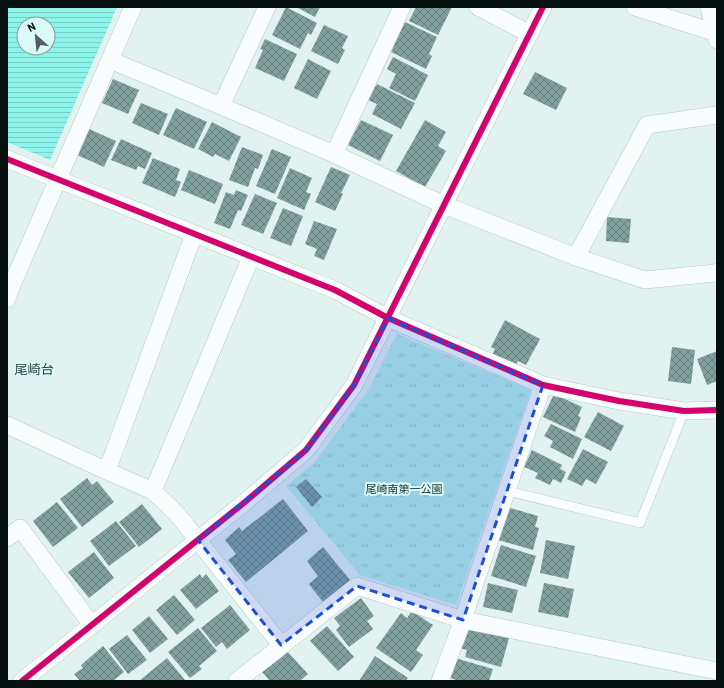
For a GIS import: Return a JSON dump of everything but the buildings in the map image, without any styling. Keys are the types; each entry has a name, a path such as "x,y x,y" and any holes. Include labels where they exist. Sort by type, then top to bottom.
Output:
{"street":[{"path":"7,299 57,180 133,7"},
{"path":"221,106 267,7"},
{"path":"334,154 402,7"},
{"path":"478,7 530,34"},
{"path":"22,681 245,502 306,450 354,385 543,7"},
{"path":"635,7 716,37"},
{"path":"709,7 716,37"},
{"path":"110,60 334,154 444,205 576,257 645,280 717,272"},
{"path":"576,257 647,125 717,115"},
{"path":"7,159 335,290 388,318 543,385 619,401 684,411 717,410"},
{"path":"107,471 194,234"},
{"path":"153,491 251,257"},
{"path":"440,681 463,620 543,385"},
{"path":"7,425 153,491 177,514 281,645"},
{"path":"7,538 20,528 92,625"},
{"path":"237,681 357,586 463,620 717,671"}],"lane":[{"path":"507,491 640,523 684,411"}],"highlighted area":[{"path":"388,318 543,385 463,620 357,586 281,645 198,540 306,450 354,385"}],"green space":[{"name":"尾崎南第一公園","path":"397,334 531,390 456,605 360,575 286,486 314,463 369,389"}],"shaded area":[{"path":"7,7 117,7 50,160 7,142"}],"cycle path":[{"path":"22,681 245,502 306,450 354,385 543,7"},
{"path":"7,159 335,290 388,318 543,385 619,401 684,411 717,410"}],"district":[{"name":"尾崎台","path":"34,369"}]}
